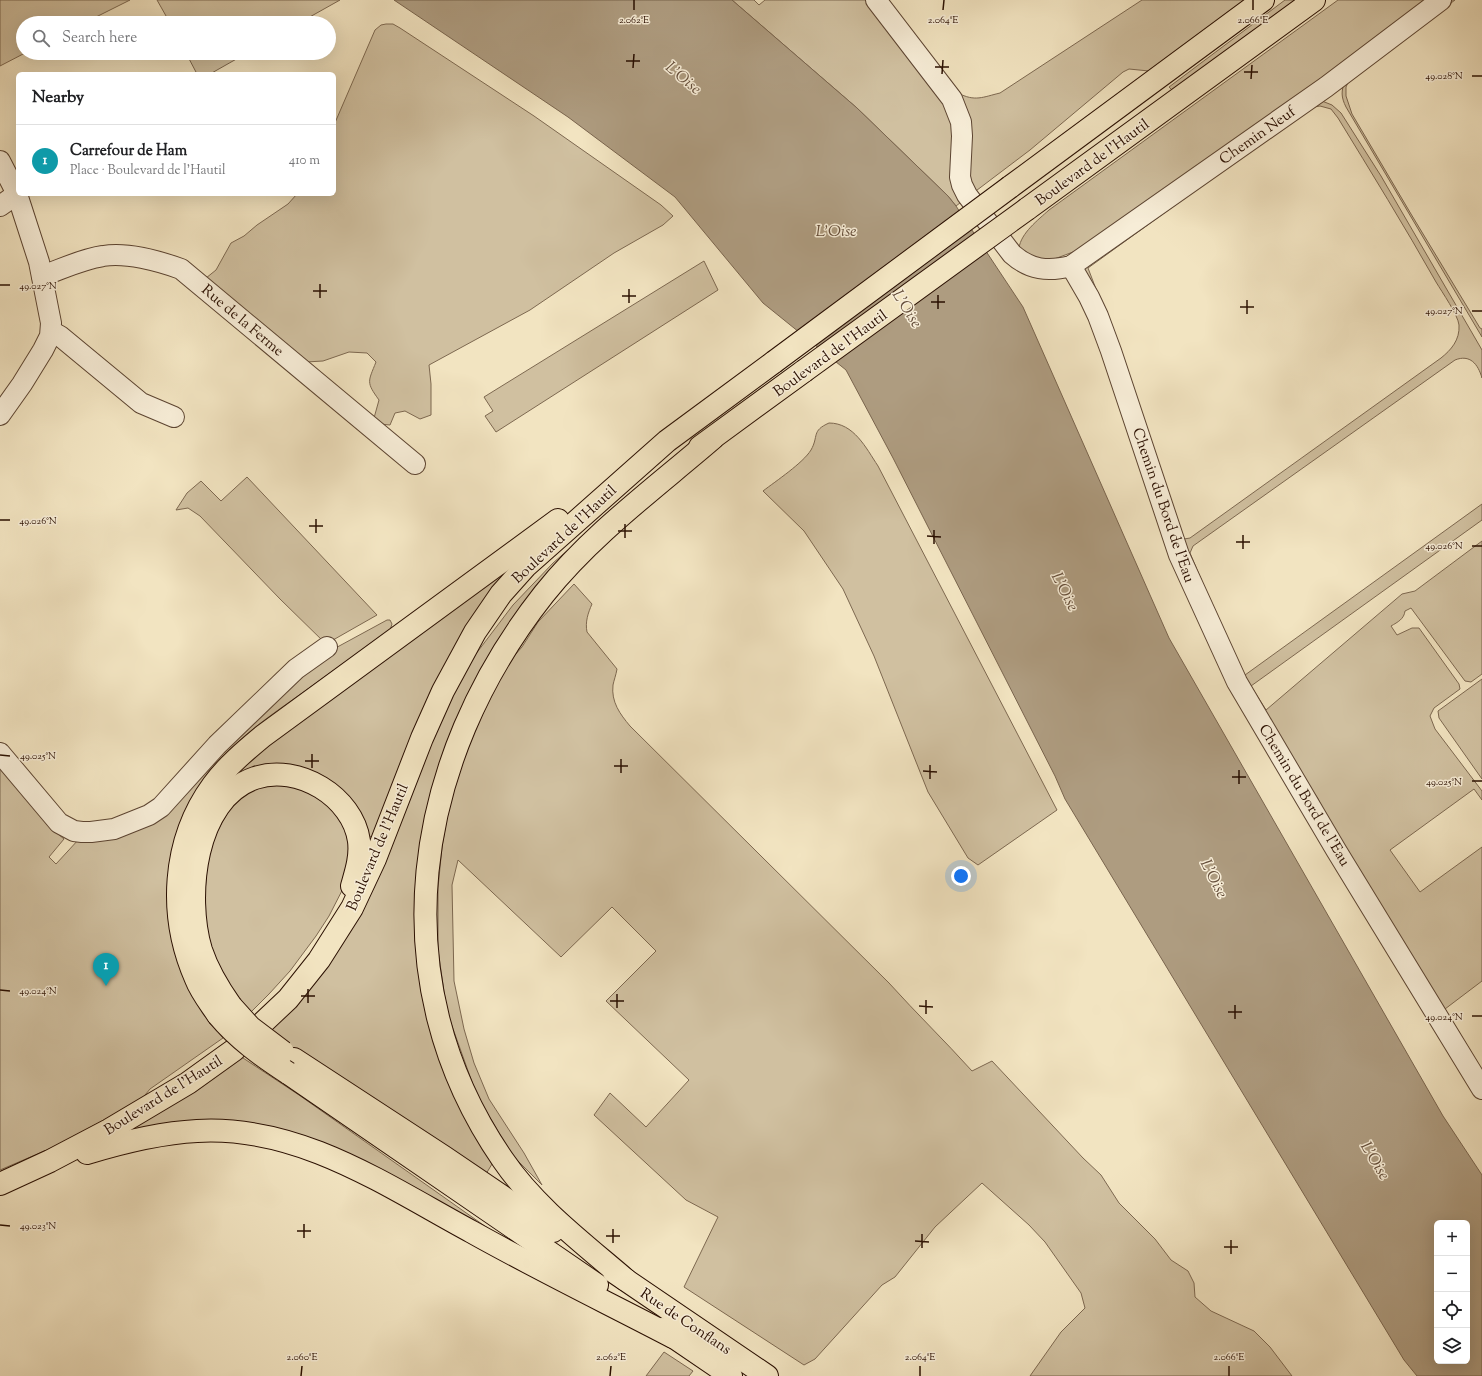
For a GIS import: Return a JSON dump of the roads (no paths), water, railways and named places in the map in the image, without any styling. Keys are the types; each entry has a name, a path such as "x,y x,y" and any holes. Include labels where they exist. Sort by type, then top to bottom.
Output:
{"main road":[{"name":"Boulevard de l'Hautil","path":"1,1183 26,1173 76,1148 133,1117 176,1091 219,1062 248,1038 288,999 305,979 331,943 360,892 375,859 433,713 463,656 487,612 520,572 667,440 1263,0"},
{"name":"Boulevard de l'Hautil","path":"463,656 528,580 589,527 632,494 712,439 1314,0"},
{"path":"626,1280 541,1206 519,1181 503,1161 487,1136 462,1089 439,1027 429,978 424,919 428,864 437,811 447,774 458,744 481,691 510,641 546,592 596,538 712,439"},
{"path":"224,1011 196,979 187,955 181,928 177,887 181,859 188,832 198,807 214,784 241,754 263,736 667,440"},
{"path":"331,943 347,903 359,860 359,841 353,823 348,814 334,798 310,782 294,776 276,774 256,777 238,788 227,798 211,821 202,844 194,881 193,895 195,921 202,951 224,1011 235,1035 248,1046 291,1066 444,1157 626,1280"},
{"path":"291,1066 673,1337"},
{"path":"26,1173 116,1144 179,1132 198,1131 242,1133 285,1141 329,1156 356,1168 473,1233 673,1337"},
{"name":"Rue de Conflans","path":"626,1280 767,1376"},
{"name":"Rue de Conflans","path":"673,1337 731,1376"}],"street":[{"path":"876,0 952,99 961,122 962,136 960,177 962,185 972,200 1018,260 1038,269 1044,270 1070,266"},
{"name":"Chemin Neuf","path":"1070,266 1326,87 1441,0"},
{"path":"0,161 16,192"},
{"path":"0,206 16,195"},
{"path":"0,416 43,350 51,331 51,323 39,262 18,196"},
{"name":"Rue de la Ferme","path":"42,276 90,259 105,256 137,258 166,264 181,269 415,464"},
{"name":"Chemin du Bord de l'Eau","path":"1070,266 1089,297 1098,316 1111,350 1179,555 1232,670 1336,850 1482,1089"},
{"path":"51,331 60,336 141,403 174,417"},
{"path":"0,753 59,823 74,831 82,832 114,829 149,815 161,808 216,746 296,669 327,647"}],"water":[{"name":"L’Oise","path":"394,0 732,0 857,108 948,196 956,206 1023,307 1169,638 1443,1116 1482,1175 1482,1376 1417,1376 1404,1360 1065,799 1055,776 893,458 846,370 763,303 675,197 568,117"}],"place":[{"name":"Carrefour de Ham","path":"106,986"}],"water label":[{"name":"L'Oise","path":"684,77"},
{"name":"L'Oise","path":"908,308"},
{"name":"L'Oise","path":"1066,591"},
{"name":"L'Oise","path":"1215,878"},
{"name":"L'Oise","path":"1376,1160"}]}
